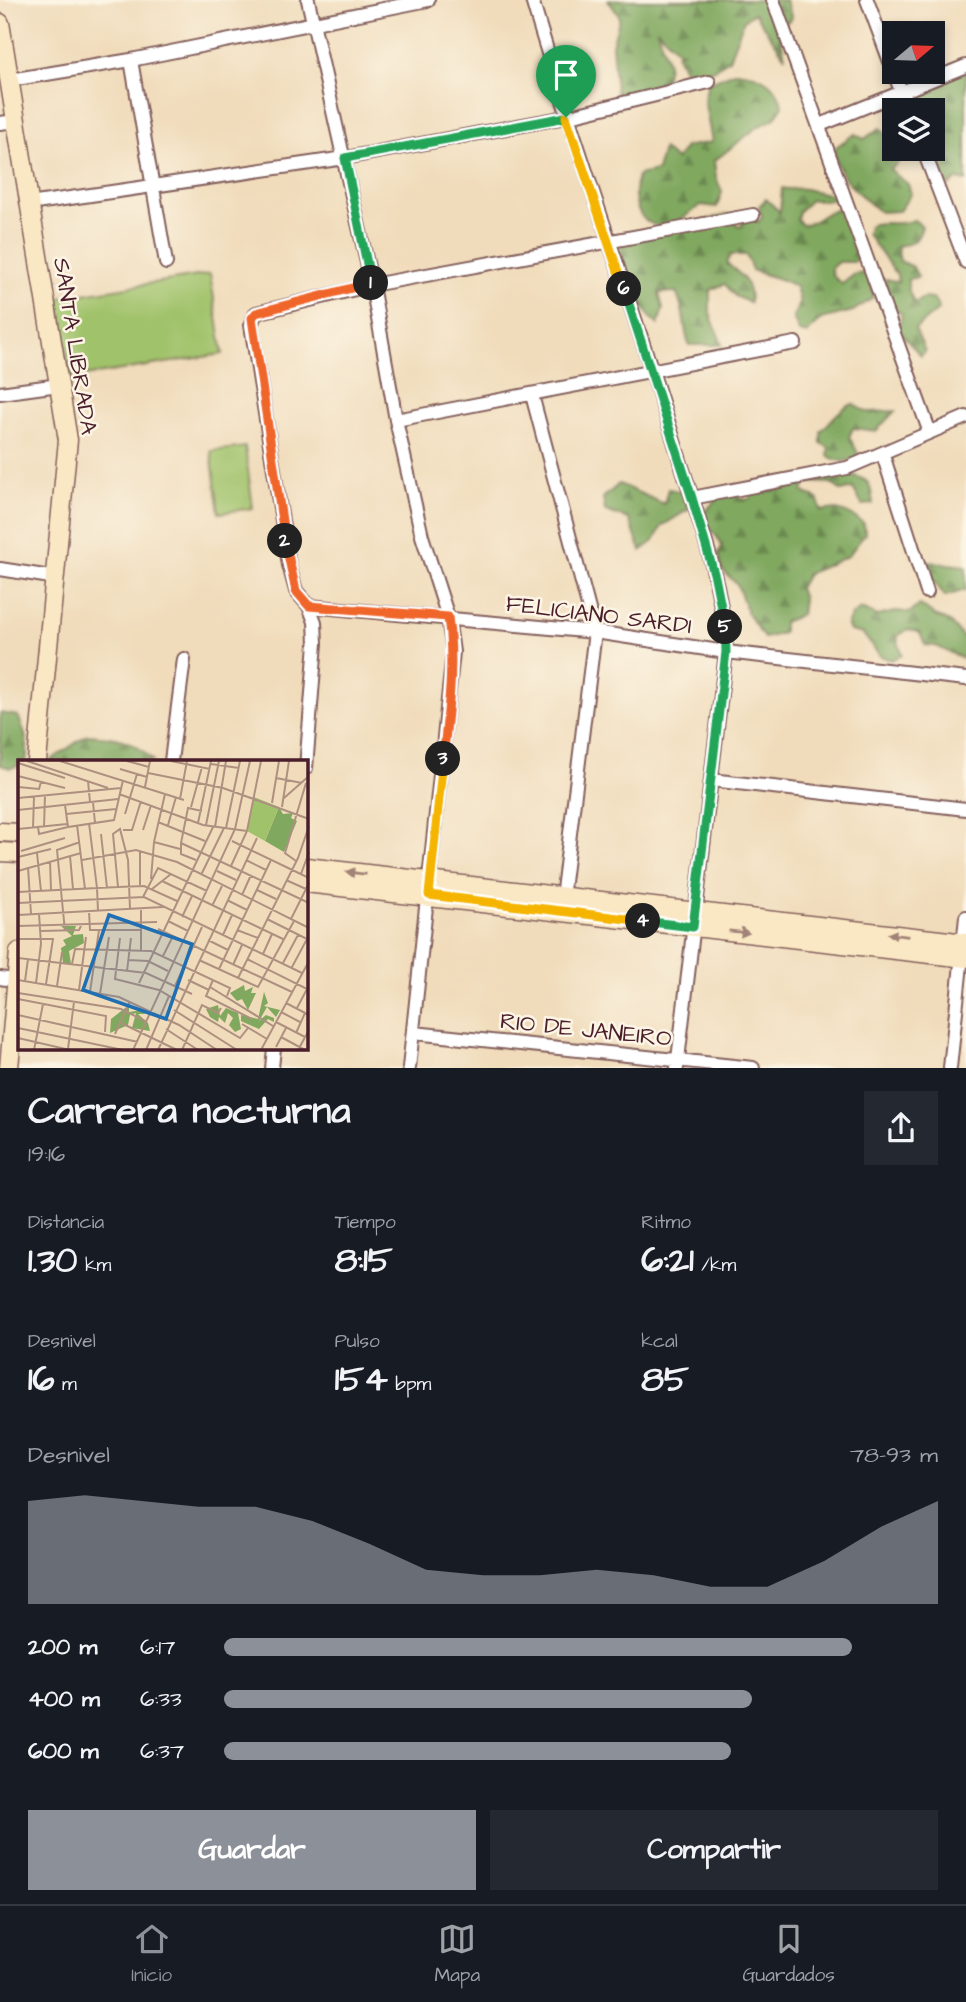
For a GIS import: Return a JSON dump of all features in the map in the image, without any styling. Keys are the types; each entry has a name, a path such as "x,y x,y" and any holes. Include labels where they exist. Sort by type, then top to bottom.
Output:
{"main road":[{"name":"SANTA LIBRADA","path":"0,23 10,80 8,122 29,204 68,440 57,578 37,760"},
{"path":"0,832 18,833"},
{"path":"0,852 18,853"},
{"path":"308,867 429,889 964,950"},
{"path":"308,883 562,898 695,919"},
{"path":"9,1068 12,980 18,956"}],"street":[{"path":"308,0 372,285 396,420 422,536 448,617 453,652 409,1068"},
{"path":"10,80 131,60 428,0"},
{"path":"532,0 566,117 652,370 720,599 726,652 678,1064"},
{"path":"773,0 929,430"},
{"path":"867,0 903,98"},
{"path":"131,60 150,187 166,263"},
{"path":"820,125 966,66"},
{"path":"29,204 345,158 566,117 709,82"},
{"path":"928,161 966,262"},
{"path":"307,760 316,643 315,622 309,606 296,591 289,565 252,318 256,313 372,285 753,215"},
{"path":"396,420 532,396 795,343"},
{"path":"0,393 59,385"},
{"path":"532,396 595,632 562,898"},
{"path":"692,498 847,468 883,455 929,430 966,417"},
{"path":"883,455 927,593"},
{"path":"0,569 57,578"},
{"name":"FELICIANO SARDI","path":"309,606 595,632 726,652 966,679"},
{"path":"171,760 184,659"},
{"path":"711,780 966,809"},
{"path":"950,1068 966,917"},
{"name":"RIO DE JANEIRO","path":"414,1033 678,1064 753,1068"},
{"path":"272,1068 274,1050"}],"green space":[{"path":"608,0 785,0 792,18 779,28 785,57 754,13 744,20 729,59 706,74 685,71 676,54 684,51 679,52 657,29 668,64 665,80 632,96 616,93 612,45 620,17"},
{"path":"966,70 966,181 957,179 949,186 941,171 934,169 931,161 945,161 945,98 904,97 934,84 945,84 945,79"},
{"path":"734,72 759,76 765,80 776,91 783,106 774,119 759,126 714,161 722,192 717,207 701,205 673,223 652,224 645,220 636,204 638,175 657,171 663,149 676,160 685,147 712,142 704,99 708,83"},
{"path":"880,128 882,161 898,163 890,170 908,184 911,194 899,211 880,212 846,180 837,164 833,154 837,146 855,134 864,139"},
{"path":"782,188 834,194 836,200 811,200 799,211 797,219 802,225 807,224 839,209 848,216 859,255 854,262 838,262 831,268 833,276 842,284 855,274 871,273 873,298 853,311 821,319 807,334 799,332 793,317 800,303 796,287 752,270 746,255 730,255 727,264 744,280 749,290 750,303 735,296 725,284 710,290 710,313 722,345 689,345 676,292 659,293 663,309 658,325 644,310 630,288 621,264 621,245 728,214 739,227 743,226 741,222 753,218 758,222 762,217 759,206 766,199 780,212"},
{"path":"914,220 922,226 917,239 897,246 900,261 913,267 918,277 908,279 908,289 914,303 924,298 934,299 939,309 915,329 925,351 921,356 898,330 902,314 889,305 885,282 886,279 898,282 897,275 867,234 870,225"},
{"path":"210,274 223,354 71,378 58,298"},
{"path":"853,404 867,412 895,411 876,431 853,428 849,437 859,455 848,461 836,460 828,456 829,448 821,443 821,431 839,412"},
{"path":"245,447 253,508 219,513 211,451"},
{"path":"848,473 867,482 873,504 862,505 853,488 842,491 830,483 810,482"},
{"path":"806,483 803,492 818,499 821,511 838,510 849,514 864,524 865,534 848,556 807,574 799,588 803,599 801,615 783,622 783,633 764,638 748,614 737,584 722,570 718,553 722,547 701,516 720,496 734,495 746,500 751,498 752,489 773,491"},
{"path":"619,484 664,504 668,489 684,492 689,509 662,526 654,541 641,551 629,519 605,511 603,498"},
{"path":"918,561 966,566 966,590 945,596 935,583 924,579"},
{"path":"920,605 935,616 950,622 966,641 966,660 936,646 925,645 920,633 910,630 897,637 902,655 891,660 880,656 863,634 850,631 847,624 852,615 861,609 877,616 899,611 909,613"},
{"path":"0,713 18,716 27,744 26,760 18,760 18,766 10,768 0,765"},
{"path":"87,735 106,736 131,743 152,760 51,760"}],"route":[{"path":"566,117 652,370 715,577 724,622 726,652 693,927 429,895 452,679 453,652 448,617 309,606 296,591 276,485 252,318 256,313 372,285 345,158 566,117"}]}
